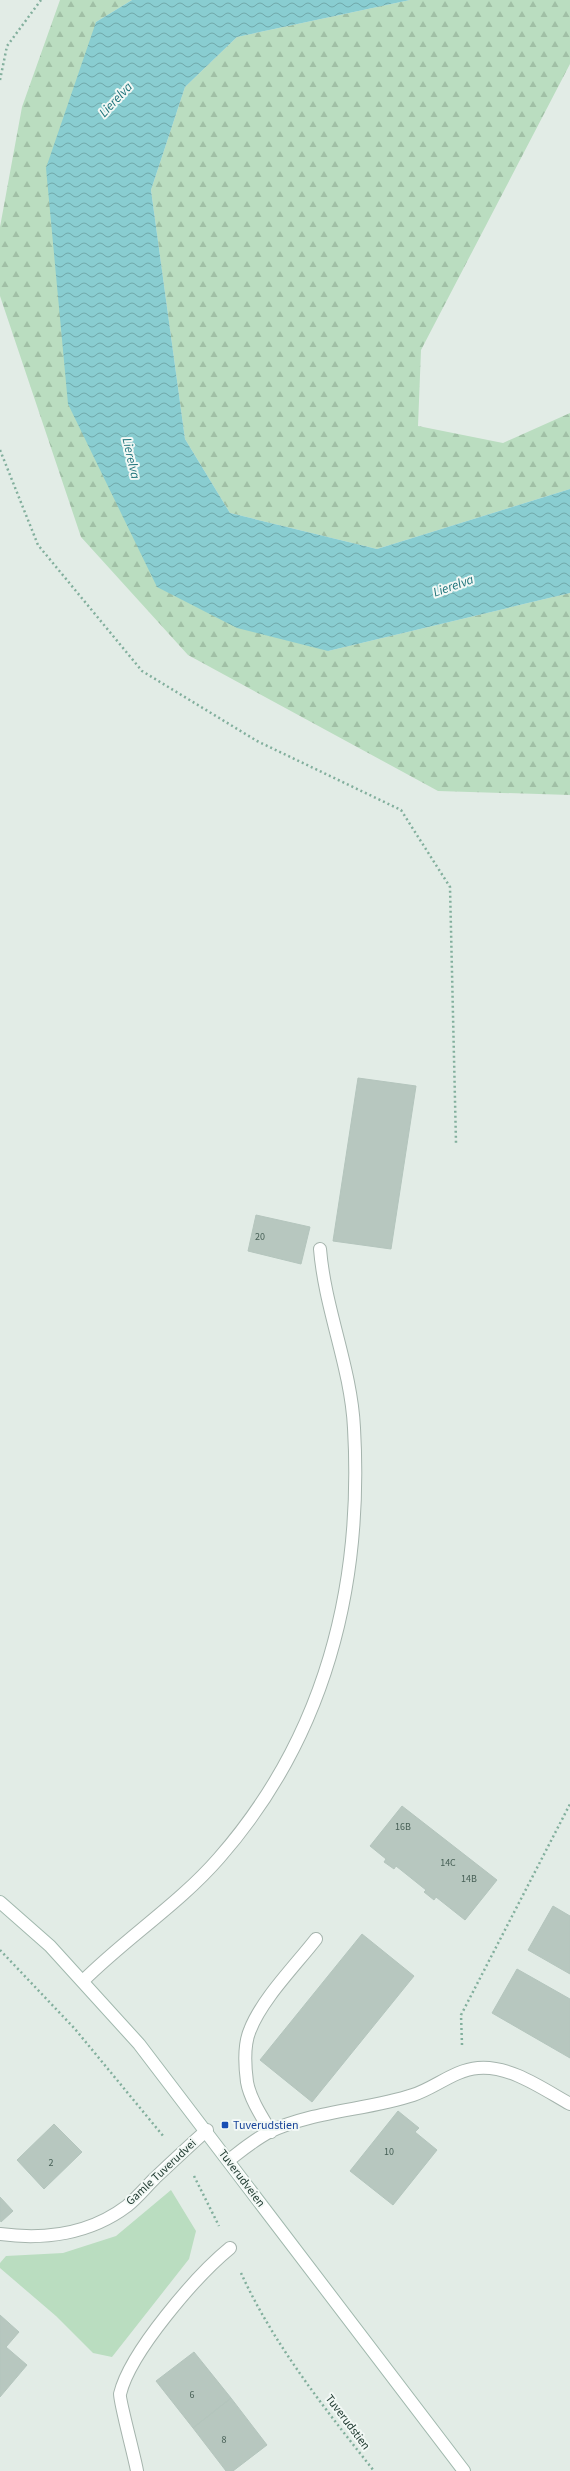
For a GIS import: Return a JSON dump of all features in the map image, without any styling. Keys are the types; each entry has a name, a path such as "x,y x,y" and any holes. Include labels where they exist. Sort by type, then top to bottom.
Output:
{"street":[{"path":"84,1981 218,1859 249,1820 280,1774 309,1718 329,1663 341,1612 349,1557 354,1496 354,1427 346,1366 331,1320 322,1280 320,1249"},
{"name":"Tuverudveien","path":"0,1902 50,1946 84,1981 139,2044 207,2130 464,2471"},
{"path":"271,2132 253,2100 247,2082 246,2049 249,2032 265,2004 316,1939"},
{"path":"229,2160 256,2139 286,2125 414,2095 462,2072 478,2068 498,2069 532,2083 570,2104"},
{"name":"Gamle Tuverudvei","path":"0,2234 27,2238 57,2235 85,2228 107,2218 127,2205 178,2155 207,2130"},
{"path":"137,2471 120,2395 133,2365 154,2334 199,2276 230,2248"}],"path":[{"path":"0,80 8,46 41,0"},
{"path":"0,450 38,545 142,671 257,742 401,810 450,887 456,1143"},
{"path":"462,2072 461,2015 570,1804"},
{"name":"Tuverudstien","path":"0,1950 75,2029 199,2182 269,2327 333,2420 374,2471"}],"green space":[{"path":"60,0 132,0 96,22 68,404 328,651 570,593 570,795 438,791 188,655 81,537 0,296 0,227 22,107"},
{"path":"410,0 570,0 570,64 421,350 418,426 503,443 570,413 570,489 377,549 230,513 185,439 151,190 185,87 237,37"},
{"path":"171,2190 196,2231 189,2259 112,2357 93,2353 56,2316 0,2268 0,2263 6,2256 63,2253 116,2236"}],"water":[{"name":"Lierelva","path":"132,0 410,0 237,37 185,87 151,190 185,439 230,513 377,549 570,489 570,593 328,651 237,628 157,587 68,404 46,168 96,22"}],"building":[{"path":"358,1078 416,1086 391,1249 333,1241"},
{"path":"256,1215 310,1227 301,1264 248,1251"},
{"path":"402,1806 497,1880 465,1920 436,1897 434,1900 424,1892 426,1890 396,1866 394,1869 384,1862 386,1859 370,1846"},
{"path":"553,1906 570,1916 570,1974 528,1950"},
{"path":"362,1934 414,1976 312,2102 260,2060"},
{"path":"517,1969 570,1999 570,2058 492,2013"},
{"path":"398,2111 419,2128 415,2132 437,2150 393,2205 350,2171"},
{"path":"54,2124 82,2152 44,2189 17,2160"},
{"path":"0,2197 13,2211 1,2222 0,2220"},
{"path":"0,2315 19,2332 6,2347 27,2365 0,2397"},
{"path":"194,2352 231,2398 193,2428 156,2381"},
{"path":"231,2398 267,2445 233,2471 226,2471 193,2428"}],"place":[{"name":"Tuverudstien","path":"225,2125"}]}
